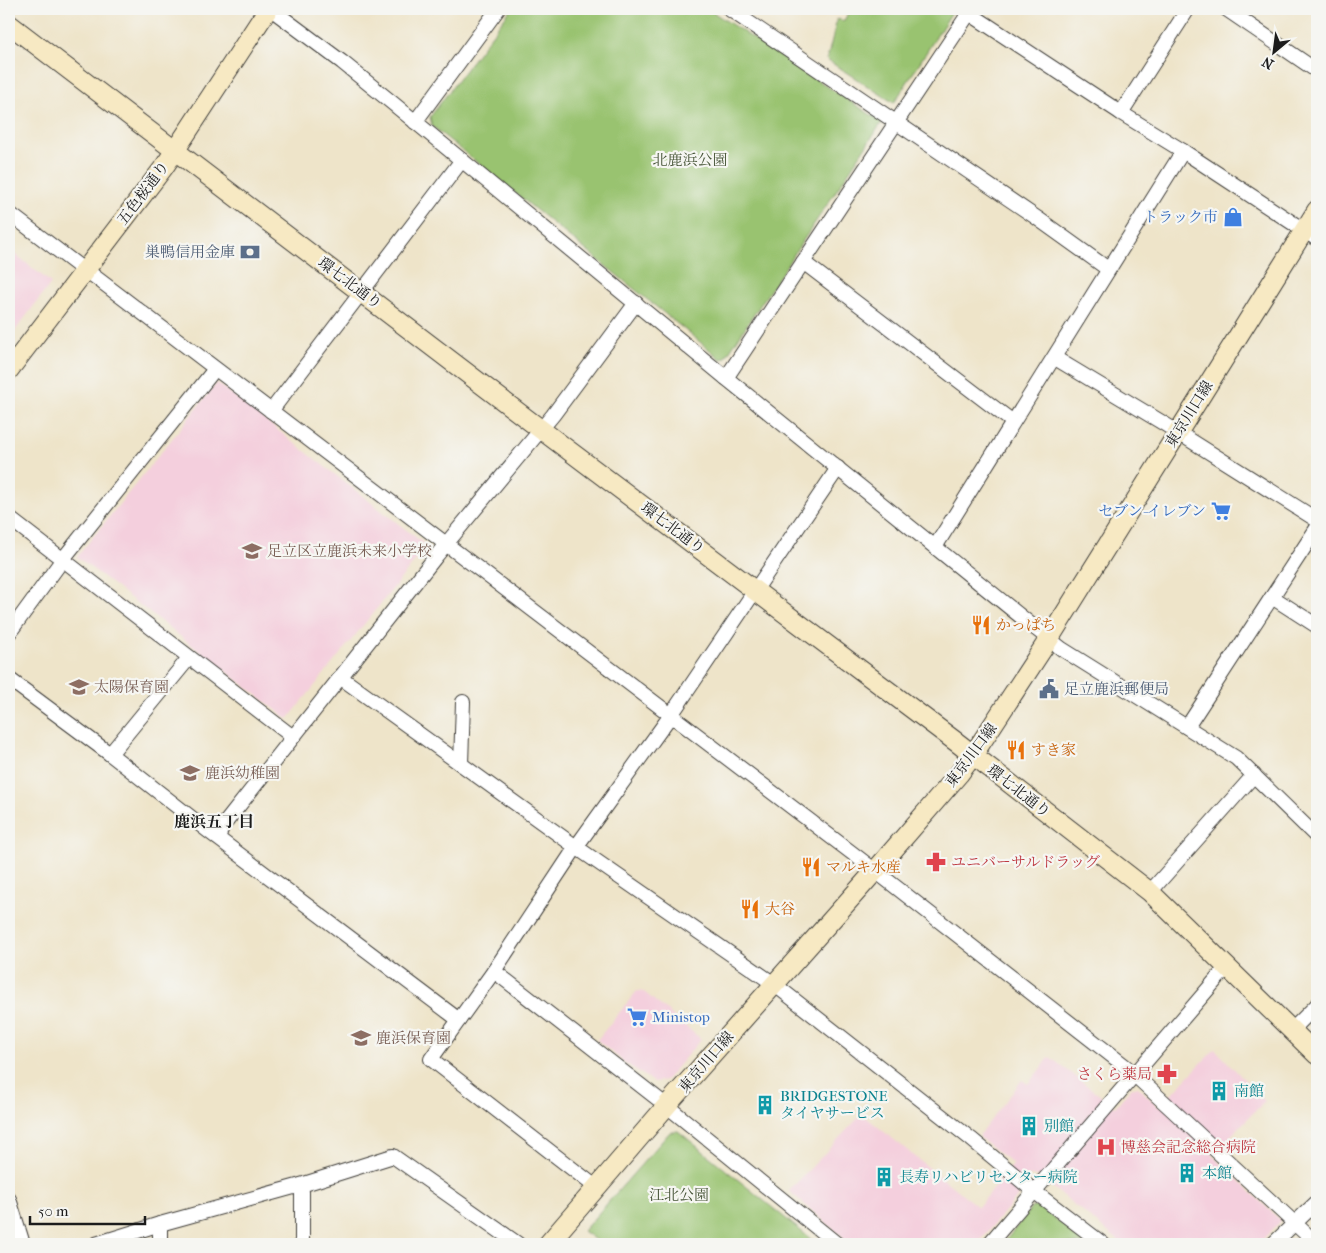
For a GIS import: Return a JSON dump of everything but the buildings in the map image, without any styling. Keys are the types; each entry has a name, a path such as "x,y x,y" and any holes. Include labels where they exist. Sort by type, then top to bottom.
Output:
{"street":[{"path":"270,9 342,62 726,378 1049,639 1236,758 1317,837"},
{"name":"五色桜通り","path":"9,370 176,150 270,9"},
{"path":"415,122 498,9"},
{"path":"729,9 1037,218 1108,269"},
{"path":"1121,113 1188,9"},
{"path":"1230,10 1317,71"},
{"path":"726,378 896,123 966,11 1121,113 1311,234"},
{"name":"環七北通り","path":"9,24 973,755 1150,892 1317,1055"},
{"path":"935,547 1183,151"},
{"path":"271,411 462,160"},
{"name":"東京川口線","path":"548,1244 959,774 1049,639 1177,432 1311,234 1317,210"},
{"path":"9,213 216,368 671,715 1135,1074 1317,1244"},
{"path":"803,262 1013,422"},
{"path":"218,838 222,826 445,544 553,415 636,302"},
{"path":"1054,358 1177,432 1317,520"},
{"path":"9,633 63,559 216,368"},
{"path":"597,1188 430,1059 494,971 576,847 671,715 838,468"},
{"path":"9,518 293,737"},
{"path":"1187,727 1317,528"},
{"path":"1272,597 1317,626"},
{"path":"110,754 189,658"},
{"path":"340,677 576,847 774,984 1103,1244"},
{"path":"9,679 459,1020"},
{"path":"460,764 463,702"},
{"path":"1150,892 1254,775"},
{"path":"989,1244 1227,967"},
{"path":"494,971 667,1106 837,1244"},
{"path":"1292,1030 1317,1005"},
{"path":"96,1244 393,1156 518,1244"},
{"path":"301,1184 302,1244"},
{"path":"9,1200 23,1244"},
{"path":"1273,1244 1317,1202"},
{"path":"160,1224 160,1244"}],"shaded area":[{"path":"9,249 51,283 9,339"},
{"name":"足立区立鹿浜未来小学校","path":"217,383 427,546 288,719 77,557"},
{"path":"637,991 644,992 701,1039 666,1080 654,1082 625,1063 597,1040"},
{"name":"博慈会記念総合病院","path":"1215,1049 1265,1101 1212,1155 1281,1221 1258,1244 1123,1244 1038,1176 1028,1176 1019,1187 1020,1194 977,1244 851,1244 789,1191 862,1114 978,1207 1013,1164 980,1138 980,1134 1022,1080 1028,1084 1050,1057 1115,1107 1132,1087 1138,1087 1159,1107"}],"green space":[{"name":"北鹿浜公園","path":"511,9 708,9 882,122 725,358 721,359 432,126 430,117"},
{"path":"850,9 947,9 952,12 894,103 827,60 837,19 844,21"},
{"name":"江北公園","path":"678,1131 817,1244 601,1244 583,1231 670,1132"},
{"path":"1032,1207 1040,1207 1088,1244 1003,1244"}],"place":[{"name":"トラック市","path":"1233,217"},
{"name":"巣鴨信用金庫","path":"250,252"},
{"name":"セブン-イレブン","path":"1221,511"},
{"name":"足立区立鹿浜未来小学校","path":"252,551"},
{"name":"かっぱち","path":"981,625"},
{"name":"太陽保育園","path":"79,687"},
{"name":"足立鹿浜郵便局","path":"1049,689"},
{"name":"すき家","path":"1016,750"},
{"name":"鹿浜幼稚園","path":"190,773"},
{"name":"ユニバーサルドラッグ","path":"936,862"},
{"name":"マルキ水産","path":"811,867"},
{"name":"大谷","path":"750,909"},
{"name":"Ministop","path":"637,1017"},
{"name":"鹿浜保育園","path":"361,1038"},
{"name":"さくら薬局","path":"1167,1074"},
{"name":"南館","path":"1219,1091"},
{"name":"BRIDGESTONE タイヤサービス","path":"765,1105"},
{"name":"別館","path":"1029,1126"},
{"name":"博慈会記念総合病院","path":"1106,1147"},
{"name":"本館","path":"1187,1173"},
{"name":"長寿リハビリセンター病院","path":"884,1177"}],"district":[{"name":"鹿浜五丁目","path":"214,821"}]}
